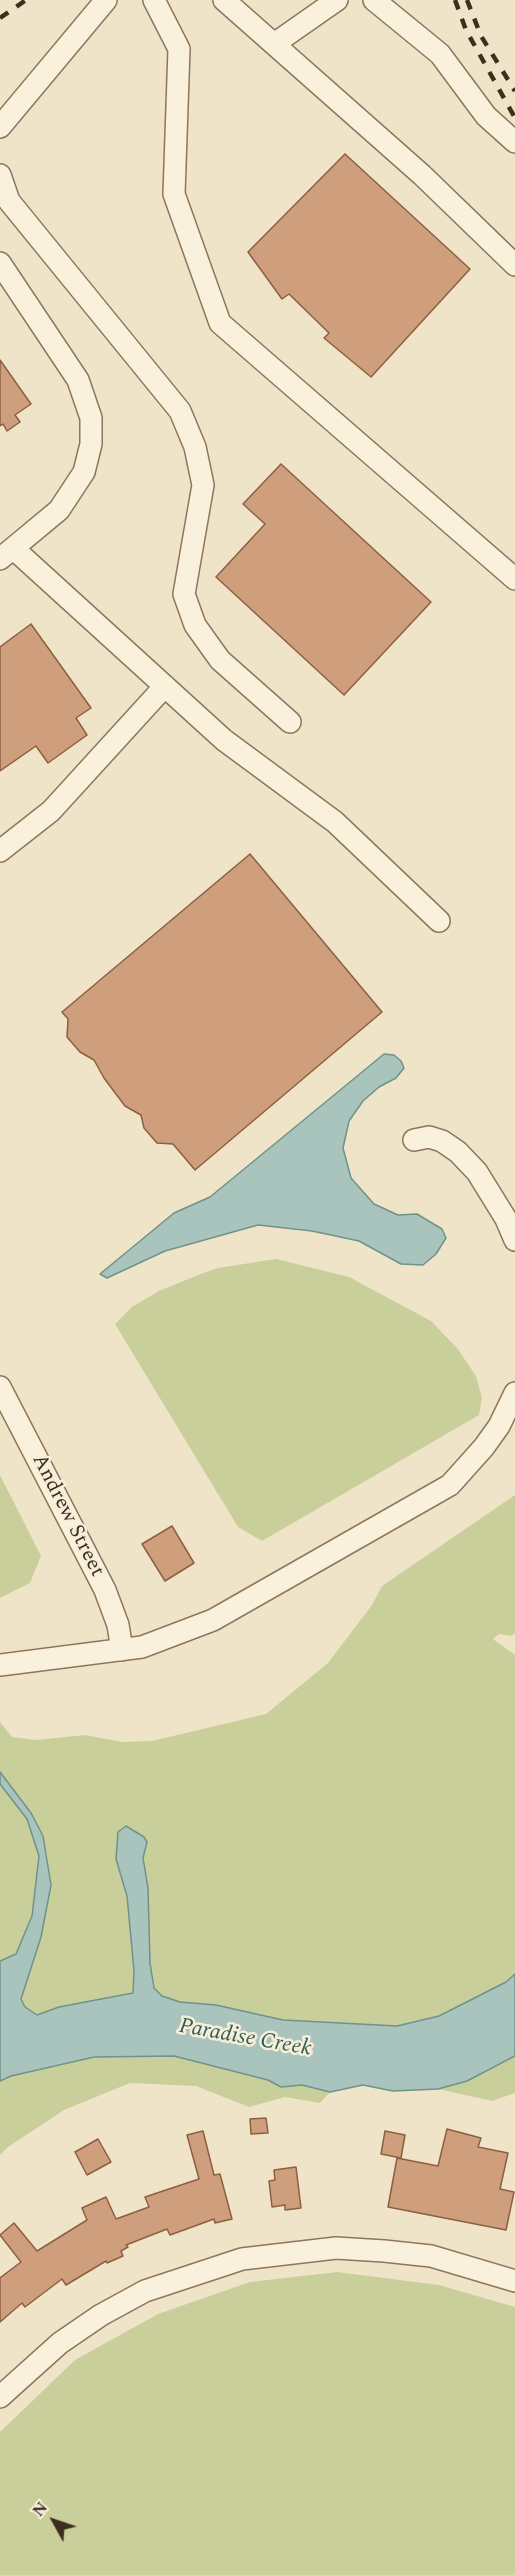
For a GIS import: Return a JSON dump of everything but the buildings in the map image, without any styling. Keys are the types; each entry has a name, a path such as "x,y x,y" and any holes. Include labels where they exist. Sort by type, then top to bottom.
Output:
{"street":[{"path":"0,128 106,0"},
{"path":"154,0 179,49 174,194 220,323 515,579"},
{"path":"224,0 422,175 515,265"},
{"path":"274,44 335,0"},
{"path":"375,0 440,54 486,116 515,142"},
{"path":"0,175 9,201 180,411 195,447 203,485 184,594 195,625 220,660 290,723"},
{"path":"0,264 78,380 91,418 91,444 84,472 59,510 7,554 165,686 224,740 335,822 439,921"},
{"path":"0,851 51,812 165,686"},
{"path":"414,1140 436,1139 458,1152 477,1172 506,1219 515,1240"},
{"name":"Andrew Street","path":"0,1387 105,1590 118,1625 122,1650"},
{"path":"0,1665 122,1650 171,1638 213,1620 450,1485 484,1448 515,1393"},
{"path":"0,2397 60,2343 101,2315 145,2291 242,2259 336,2248 384,2251 431,2256 515,2281"}],"green space":[{"path":"276,1259 349,1277 431,1321 457,1348 476,1376 482,1398 479,1415 262,1541 238,1527 115,1324 132,1307 159,1291 198,1275 218,1268"},
{"path":"0,1475 41,1556 30,1583 0,1598"},
{"path":"515,1495 515,1633 511,1636 499,1634 493,1639 515,1655 515,1974 506,1982 439,2016 397,2026 283,2020 216,2005 180,2002 162,1996 154,1988 150,1963 148,1888 143,1858 147,1842 116,1859 127,1895 134,1971 133,1993 59,2007 37,2015 25,2007 21,1999 41,1937 51,1885 43,1836 31,1813 0,1772 0,1722 12,1737 36,1740 85,1735 122,1742 152,1741 266,1714 328,1663 372,1605 382,1586"},
{"path":"0,1784 27,1819 39,1856 32,1916 16,1954 0,1961"},
{"path":"174,2056 268,2080 281,2087 302,2085 330,2092 320,2103 285,2097 249,2107 196,2086 130,2083 64,2110 8,2147 0,2155 0,2081 11,2076 94,2057"},
{"path":"515,2056 515,2093 492,2101 438,2089 467,2081"},
{"path":"337,2272 439,2285 515,2307 515,2575 0,2575 0,2432 75,2360 158,2314 250,2282"}],"water":[{"path":"384,1054 394,1055 401,1061 404,1068 396,1078 379,1087 363,1101 349,1121 343,1148 351,1178 374,1204 398,1215 417,1214 442,1229 446,1238 436,1254 423,1265 401,1264 359,1241 312,1231 258,1225 165,1251 107,1278 100,1274 174,1213 210,1197"},
{"name":"Paradise Creek","path":"0,1772 31,1813 43,1836 51,1885 41,1937 21,1999 25,2007 37,2015 59,2007 133,1993 134,1971 127,1896 116,1859 118,1832 126,1826 144,1837 147,1842 143,1858 148,1888 150,1963 154,1988 162,1996 180,2002 216,2005 283,2020 397,2026 439,2016 506,1982 515,1974 515,2056 467,2081 438,2089 393,2091 363,2085 330,2092 302,2085 281,2087 268,2080 174,2056 94,2057 11,2076 0,2081 0,1961 16,1954 32,1916 39,1856 27,1819 0,1784"}],"railway":[{"path":"0,18 26,0"},
{"path":"455,0 466,30 515,118"},
{"path":"467,0 481,36 515,91"}]}
